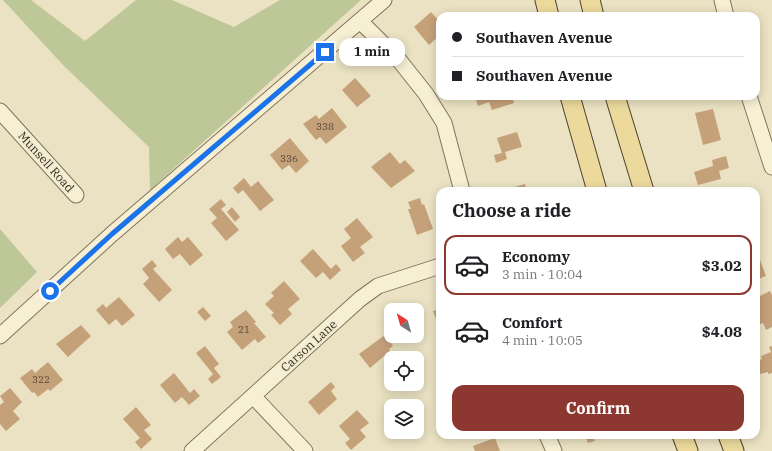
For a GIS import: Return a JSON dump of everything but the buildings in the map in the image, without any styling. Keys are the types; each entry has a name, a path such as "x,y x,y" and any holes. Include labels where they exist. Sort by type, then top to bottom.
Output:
{"main road":[{"path":"545,0 548,12"},
{"path":"590,0 593,12"},
{"path":"571,100 596,187"},
{"path":"617,100 643,187"},
{"path":"684,439 688,451"},
{"path":"730,439 734,451"}],"street":[{"path":"0,336 112,234 361,22 384,0"},
{"path":"722,0 725,12"},
{"path":"361,22 399,60 426,94 444,123 461,187"},
{"path":"749,100 772,167"},
{"name":"Munsell Road","path":"0,111 76,195"},
{"name":"Carson Lane","path":"192,451 360,299 378,286 436,267"},
{"path":"253,396 305,451"},
{"path":"549,439 554,451"}],"green space":[{"path":"3,0 31,0 85,41 136,0 172,0 234,27 280,0 361,0 150,190 149,147 63,65"},
{"path":"0,229 37,272 0,308"}],"route":[{"path":"50,291 112,234 325,52"}]}
